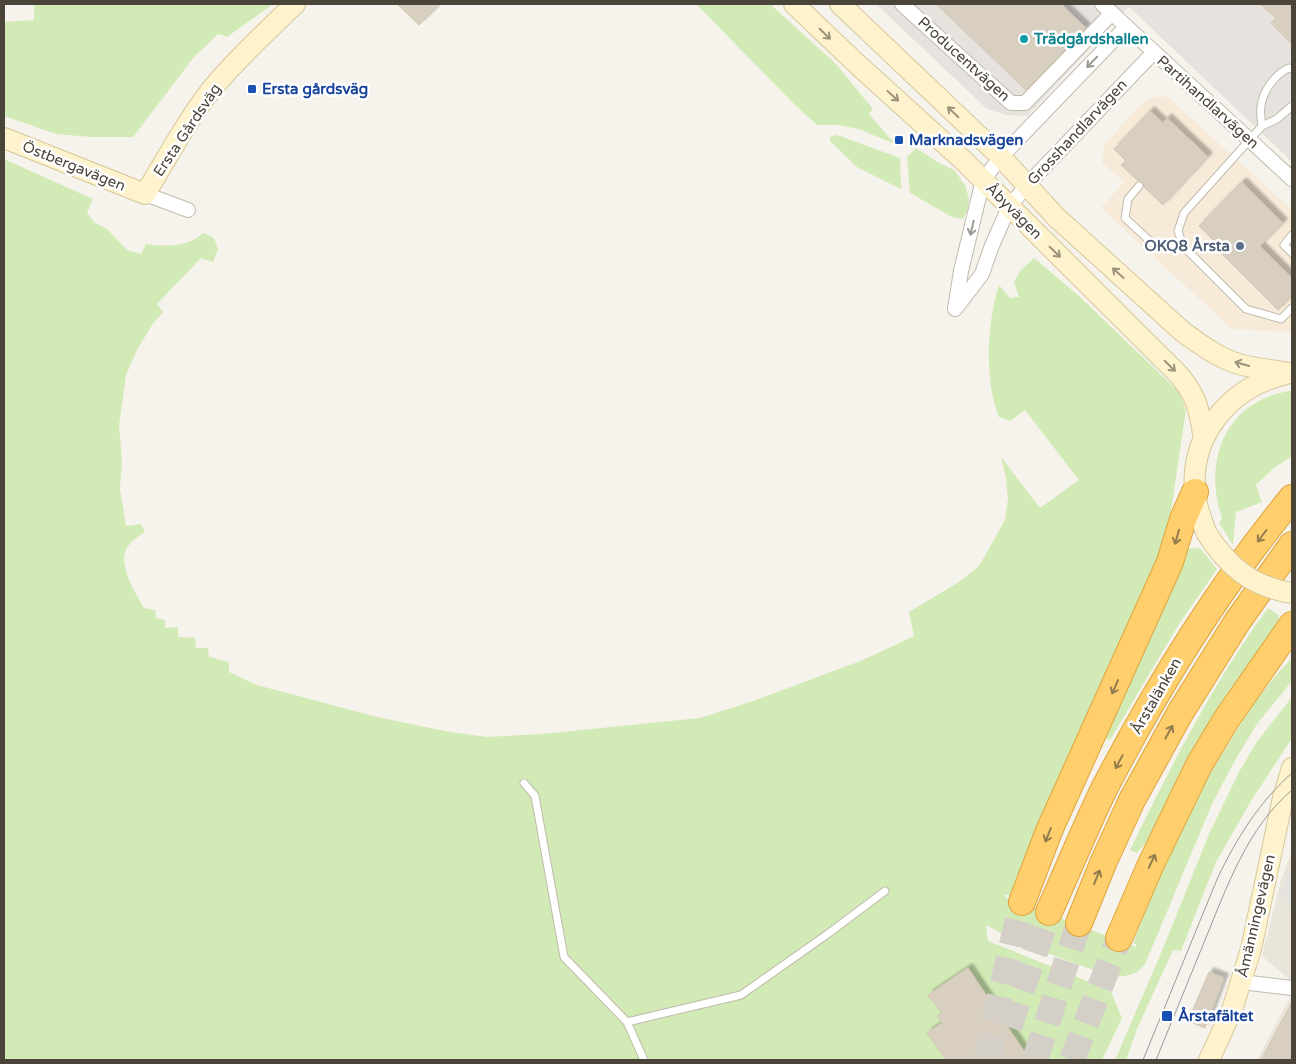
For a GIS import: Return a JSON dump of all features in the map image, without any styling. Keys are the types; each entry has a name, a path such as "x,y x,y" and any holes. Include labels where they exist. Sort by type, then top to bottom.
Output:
{"highway":[{"path":"1022,902 1049,832 1170,562 1183,519 1195,492"},
{"name":"Årstalänken","path":"1049,912 1104,789 1149,705 1211,605 1292,498"},
{"name":"Årstalänken","path":"1079,923 1104,861 1132,800 1180,712 1237,622 1292,545"},
{"path":"1119,938 1150,864 1199,765 1226,720 1292,625"},
{"path":"1226,720 1255,694 1292,652"}],"street":[{"name":"Ersta Gårdsväg","path":"145,194 193,116 215,86 239,59 295,4"},
{"name":"Åbyvägen","path":"794,4 856,64 964,161 1179,374 1197,402 1204,439"},
{"name":"Åbyvägen","path":"840,4 1001,158 1063,223 1183,332 1221,356 1241,364 1291,373"},
{"name":"Producentvägen","path":"902,4 1011,103 1024,103 1107,8"},
{"name":"Partihandlarvägen","path":"1107,8 1292,179"},
{"name":"Grosshandlarvägen","path":"1126,26 1001,158 983,180 961,271 955,309 982,274 990,248 1009,207 1027,185 1153,52"},
{"name":"Östbergavägen","path":"4,138 145,194"},
{"path":"145,194 188,210"},
{"path":"1291,373 1271,377 1254,385 1238,395 1224,408 1213,422 1204,439 1198,457 1195,492 1199,515 1206,532 1223,556 1244,576 1261,585 1292,593"},
{"name":"Åmänningevägen","path":"1210,1060 1232,1010 1251,949 1283,798 1292,768"},
{"path":"1241,982 1291,985"}],"lane":[{"path":"1262,126 1260,107 1264,93 1282,71 1289,68 1292,69"},
{"path":"1292,106 1277,119 1262,126 1184,213 1178,231 1182,246 1246,309 1281,319 1292,308"},
{"path":"1139,186 1128,199 1125,218 1152,243 1182,246"},
{"path":"1292,235 1284,245 1292,253"},
{"path":"524,783 536,796 564,957 627,1022 644,1060"},
{"path":"627,1022 741,995 885,891"}],"shaded area":[{"path":"876,4 1292,4 1292,162 1129,7 1027,116 1006,115 987,109"},
{"path":"1160,96 1169,98 1292,210 1292,332 1232,329 1101,208 1124,182 1102,163 1104,145 1138,107 1148,99"},
{"path":"1292,851 1292,982 1262,956 1281,880"},
{"path":"1292,871 1292,909 1280,896 1287,875"},
{"path":"1292,993 1292,1060 1257,1060"}],"green space":[{"path":"34,4 273,4 227,37 218,34 194,57 133,137 91,137 56,134 4,116 4,22 34,20"},
{"path":"696,4 770,4 836,64 873,109 869,114 895,144 859,129 838,125 817,125"},
{"path":"837,135 900,158 901,189 857,167 830,141 830,137"},
{"path":"916,148 954,170 965,185 969,199 968,208 963,219 952,217 910,193 907,157"},
{"path":"4,159 93,199 87,213 95,223 107,229 127,250 141,254 146,244 177,245 197,238 204,233 214,238 218,249 213,262 201,258 157,304 163,312 152,325 137,350 126,375 119,426 122,460 120,489 126,526 141,524 145,532 128,546 124,562 129,579 144,608 155,610 156,618 165,620 165,628 178,627 178,637 195,638 196,648 208,648 209,657 229,662 229,672 257,685 377,717 450,732 487,737 542,734 700,718 753,701 863,660 914,636 909,612 959,582 979,566 1005,520 1008,498 1001,457 1040,508 1079,480 1025,410 1010,421 999,417 994,403 989,369 989,351 992,316 999,285 1010,298 1019,297 1014,282 1021,270 1034,258 1079,296 1179,392 1186,410 1168,531 1145,595 1011,896 1005,894 1005,897 1136,947 1136,944 1133,943 1157,883 1192,807 1250,710 1292,658 1292,681 1257,724 1234,762 1212,804 1145,964 1137,972 1126,976 1113,977 1022,944 986,925 988,941 1111,992 1122,1018 1102,1060 4,1060"},
{"path":"1292,390 1292,456 1274,468 1256,485 1262,502 1236,512 1233,545 1219,523 1222,518 1215,485 1219,452 1224,437 1244,411 1263,399"},
{"path":"1200,548 1217,569 1179,624 1110,740 1102,737 1185,549"},
{"path":"1268,608 1279,615 1279,621 1159,828 1137,853 1130,850 1177,756 1211,695"},
{"name":"Årstafältet","path":"1292,697 1292,738 1251,801 1216,862 1181,951 1173,950 1137,1029 1126,1060 1115,1060 1162,951 1209,834 1239,772 1256,743"}],"building":[{"path":"397,4 440,4 419,25"},
{"name":"Trädgårdshallen","path":"936,4 1061,4 1086,28 1026,90"},
{"path":"1260,4 1292,4 1292,44 1271,23 1276,18"},
{"path":"1150,111 1163,123 1167,118 1208,157 1163,205 1144,187 1143,182 1138,181 1121,165 1126,161 1114,149"},
{"name":"OKQ8 Årsta","path":"1242,182 1283,223 1260,246 1292,278 1292,296 1278,310 1217,249 1220,247 1199,226"},
{"path":"968,968 1030,1060 946,1060 927,1033 942,1023 937,1016 942,1013 928,995"},
{"path":"1209,972 1224,978 1205,1028 1188,1021"},
{"path":"1292,1002 1292,1060 1261,1060"}],"tunnel":[{"path":"988,1060 992,1030 1022,902"},
{"path":"1009,1027 1049,912"},
{"path":"1035,1060 1079,923"},
{"path":"1072,1060 1119,938"}],"tram line":[{"path":"1143,1060 1225,863 1259,808 1292,773"},
{"path":"1156,1060 1230,879 1240,859 1250,840 1263,822 1276,805 1292,790"}],"place":[{"name":"Trädgårdshallen","path":"1024,39"},
{"name":"Ersta gårdsväg","path":"252,89"},
{"name":"Marknadsvägen","path":"899,140"},
{"name":"OKQ8 Årsta","path":"1240,246"},
{"name":"Årstafältet","path":"1167,1016"}]}
